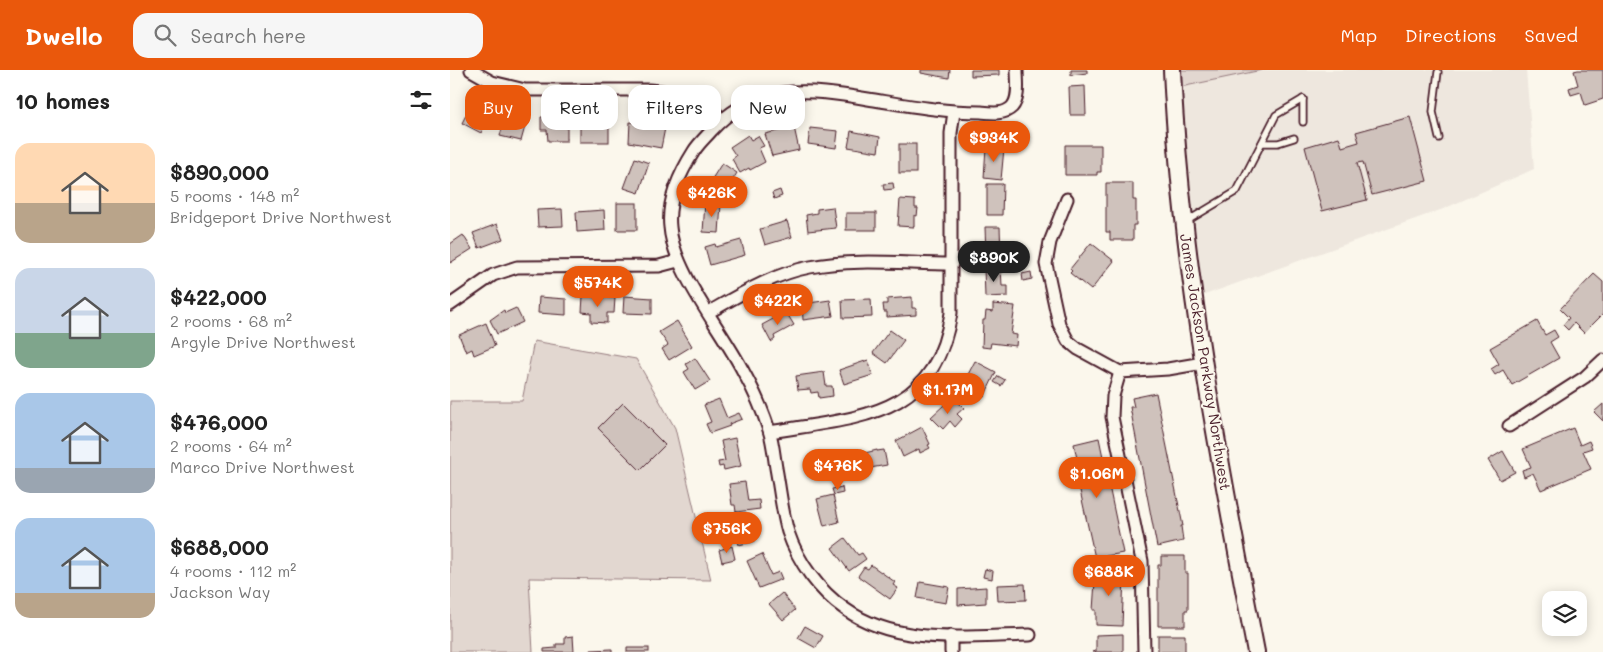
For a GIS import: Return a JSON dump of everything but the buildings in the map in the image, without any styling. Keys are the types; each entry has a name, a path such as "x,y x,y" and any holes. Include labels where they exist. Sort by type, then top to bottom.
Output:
{"main road":[{"name":"James Jackson Parkway Northwest","path":"1172,70 1184,222 1203,363 1223,482 1256,652"}],"street":[{"path":"471,70 492,82 525,90 628,90"},
{"path":"721,120 738,108 758,99 780,92 801,90 954,112 1002,113 1012,107 1017,97 1018,70"},
{"path":"770,432 872,414 895,404 915,390 935,366 948,337 952,313 951,133 954,112"},
{"path":"712,130 695,149 673,192 670,228 678,261 744,372 770,432 788,531 800,560 818,586 845,610 878,627 911,635 1030,635"},
{"path":"1067,199 1050,242 1046,264 1059,324 1068,341 1078,349 1120,372 1168,369 1203,363"},
{"path":"450,305 493,275 518,267 659,266 678,261"},
{"path":"709,312 764,282 809,267 845,263 952,264"},
{"path":"1508,426 1585,377 1603,360"},
{"path":"1120,372 1112,396 1112,417 1142,561 1144,652"},
{"path":"951,636 951,652"}],"lane":[{"path":"1438,72 1433,112 1439,138"},
{"path":"1184,222 1237,191 1276,115 1303,99 1303,122"},
{"path":"1262,143 1278,143 1294,138"}],"shaded area":[{"path":"1171,70 1262,70 1171,89"},
{"path":"1262,70 1526,70 1534,169 1443,209 1185,302 1171,159 1171,89"},
{"path":"534,341 636,359 675,428 711,580 529,578 533,652 450,652 450,401 522,401"}]}
